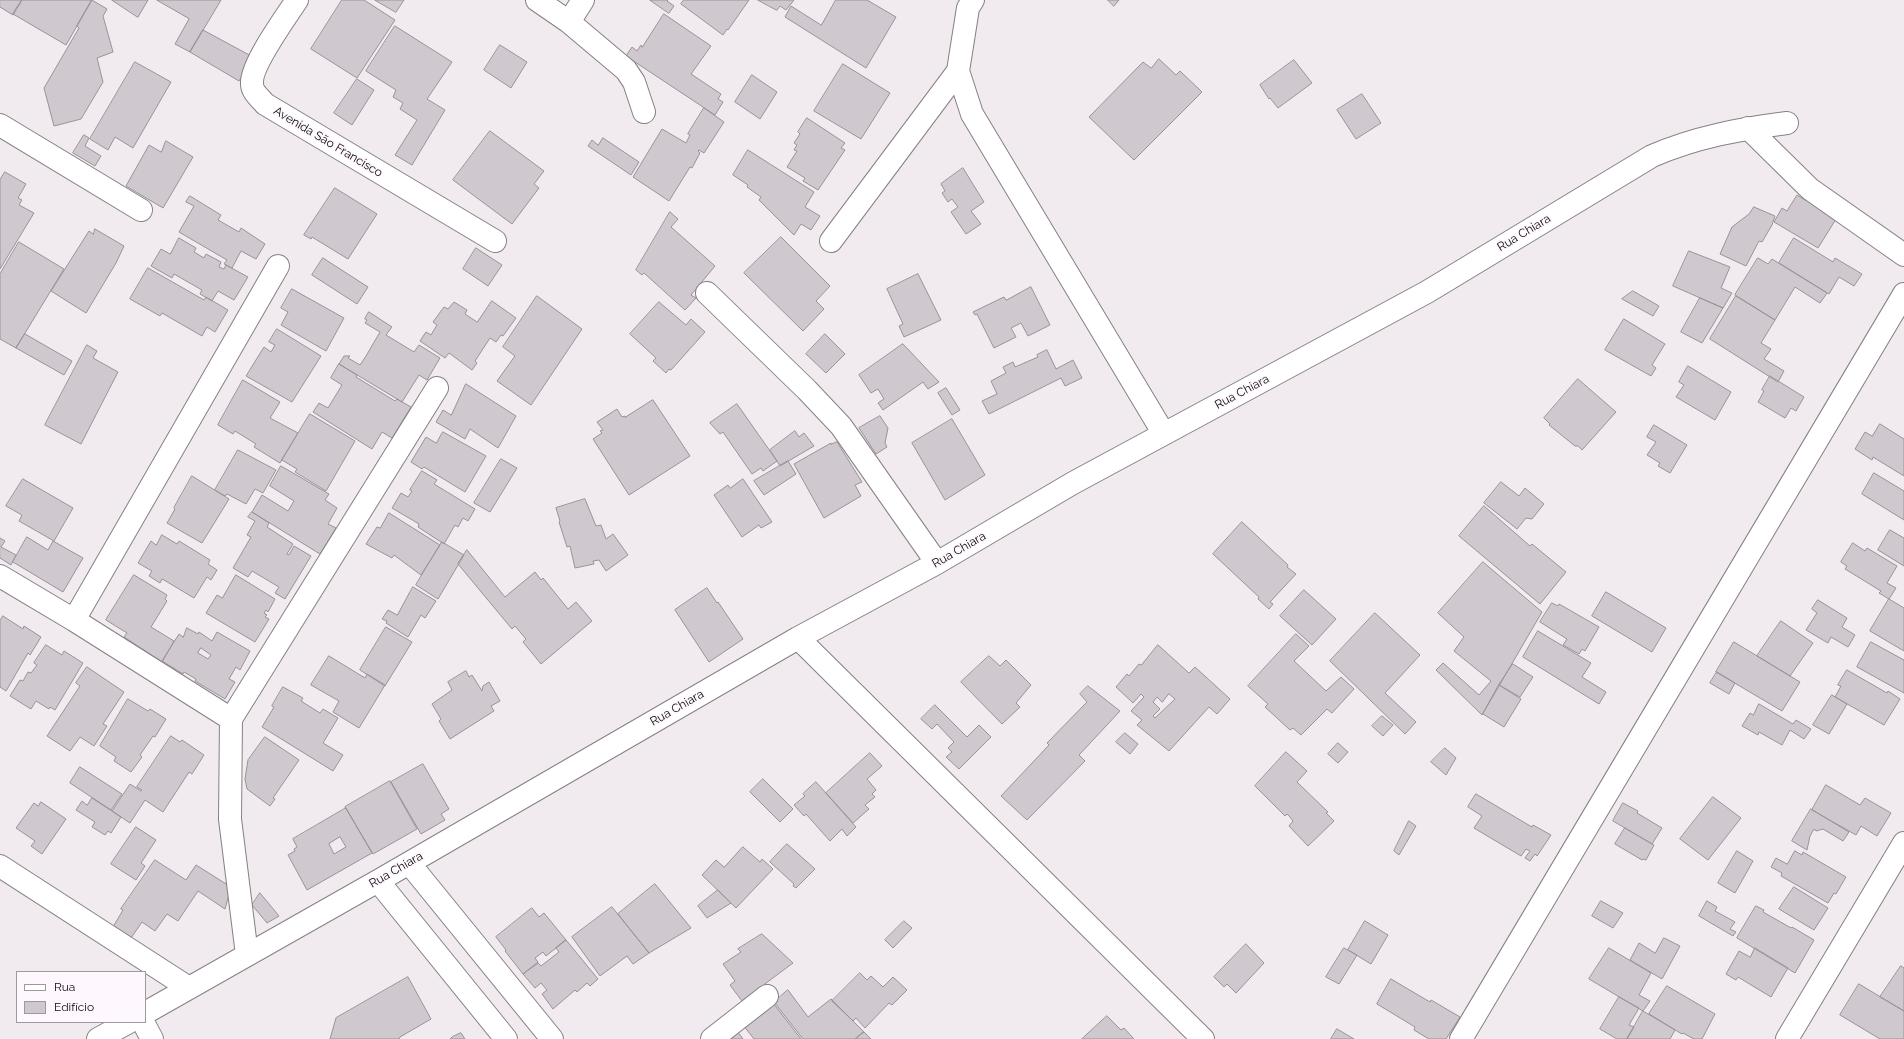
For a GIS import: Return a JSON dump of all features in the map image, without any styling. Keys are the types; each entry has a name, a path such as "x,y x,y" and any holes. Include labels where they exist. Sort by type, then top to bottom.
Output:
{"street":[{"name":"Avenida São Francisco","path":"297,0 254,70 252,84 256,94 265,104 495,241"},
{"path":"537,0 569,22 626,70 634,82 644,112"},
{"path":"569,22 583,0"},
{"path":"973,0 968,8 958,71 972,114 1164,434"},
{"path":"831,240 958,71"},
{"name":"Rua Chiara","path":"146,1012 378,881 798,638 937,563 1073,483 1427,292 1652,156 1682,143 1748,128 1787,123"},
{"path":"0,126 141,210"},
{"path":"1748,128 1810,188 1904,256"},
{"path":"74,620 278,266"},
{"path":"707,294 807,390 841,426 937,563"},
{"path":"1461,1039 1904,294"},
{"path":"247,955 230,819 231,719 437,388"},
{"path":"0,576 74,620 231,719"},
{"path":"798,638 1203,1039"},
{"path":"1787,1039 1904,843"},
{"path":"409,862 552,1039"},
{"path":"0,866 189,988"},
{"path":"378,881 506,1039"},
{"path":"712,1039 767,996"},
{"path":"98,1039 127,1023"},
{"path":"143,1023 152,1039"}],"building":[{"path":"0,0 22,0 13,15 0,7"},
{"path":"22,0 92,0 66,45 13,14"},
{"path":"92,0 107,9 103,16 113,52 97,58 103,82 81,119 54,126 44,88 79,28 77,26"},
{"path":"112,0 148,0 138,17"},
{"path":"157,0 221,0 190,52 175,44 189,19"},
{"path":"342,0 364,0 395,20 357,78 311,49"},
{"path":"375,0 404,0 396,12"},
{"path":"650,0 668,0 667,1 674,6 669,13"},
{"path":"684,0 749,0 723,35 681,4"},
{"path":"758,0 794,0 786,10 780,6 777,10"},
{"path":"836,0 867,0 896,17 866,68 785,17 791,6 821,25"},
{"path":"1108,0 1119,0 1114,6"},
{"path":"664,14 711,46 691,74 721,94 718,99 723,102 715,115 626,56 632,47 637,51 641,45 642,47"},
{"path":"395,26 452,62 427,99 445,110 412,165 395,155 417,120 400,109 403,103 393,97 396,90 366,71"},
{"path":"203,30 253,57 239,81 190,52"},
{"path":"500,45 527,62 511,88 484,70"},
{"path":"1159,59 1176,75 1180,71 1202,92 1134,160 1089,117 1143,62 1151,68"},
{"path":"1294,60 1312,83 1278,108 1270,98 1269,99 1260,85"},
{"path":"135,62 171,82 133,148 115,137 108,150 90,139"},
{"path":"843,64 890,93 861,139 814,111"},
{"path":"752,75 777,92 760,119 735,102"},
{"path":"357,79 374,90 352,125 334,113"},
{"path":"1362,94 1381,123 1356,139 1337,110"},
{"path":"704,108 724,122 704,153 699,150 698,151 700,153 692,168 690,167 669,201 633,177 662,129 686,143 690,135 688,134"},
{"path":"807,118 845,143 841,148 845,150 818,190 803,181 805,178 787,167 797,151 794,150 797,145 794,143 800,134 798,132"},
{"path":"490,131 544,171 534,184 539,188 512,224 453,180"},
{"path":"84,135 89,138 85,146 101,156 95,166 73,153"},
{"path":"603,138 639,162 631,175 588,146 592,140 598,145"},
{"path":"166,141 193,157 163,208 126,186 149,145 161,152"},
{"path":"748,150 814,192 805,207 820,216 811,230 801,224 794,235 759,200 761,197 747,187 748,185 733,175"},
{"path":"963,168 984,202 971,211 981,224 966,234 951,212 958,207 952,199 948,202 942,193 945,191 941,184"},
{"path":"5,172 26,184 18,198 22,200 19,205 34,213 0,269 0,180"},
{"path":"335,188 377,214 348,259 312,237 311,239 304,235"},
{"path":"1812,189 1836,219 1818,248 1774,222 1782,208 1787,211 1797,195 1805,200"},
{"path":"190,196 221,215 218,220 239,232 241,228 265,244 256,259 241,251 232,268 224,264 227,260 179,232 194,206 186,202"},
{"path":"1754,207 1775,216 1772,225 1762,242 1759,241 1746,266 1720,254 1732,227 1749,214"},
{"path":"670,212 678,219 671,227 715,266 691,295 696,298 685,310 644,273 642,275 636,270"},
{"path":"95,229 124,246 116,263 86,313 51,291 89,231 93,234"},
{"path":"781,237 830,286 816,301 824,309 803,331 744,273"},
{"path":"179,238 196,248 194,252 204,258 206,254 221,262 219,267 224,269 226,265 248,277 234,300 218,291 212,301 200,294 202,290 174,274 172,278 151,266 161,249 170,254"},
{"path":"1794,238 1833,262 1835,258 1862,274 1854,286 1839,277 1829,294 1779,263"},
{"path":"19,242 64,269 16,348 0,339 0,274"},
{"path":"476,248 502,265 488,286 463,269"},
{"path":"1689,251 1730,267 1721,288 1732,293 1723,308 1673,286"},
{"path":"323,258 368,287 357,304 312,275"},
{"path":"1758,258 1768,264 1772,259 1827,293 1820,303 1795,287 1775,320 1735,295"},
{"path":"148,268 204,300 206,297 228,310 215,332 207,327 202,336 162,313 160,316 130,299"},
{"path":"918,274 941,320 904,337 899,326 903,324 887,289"},
{"path":"1031,287 1050,325 1028,336 1021,323 1011,328 1016,337 994,348 977,314 975,315 973,312 1004,297 1006,300"},
{"path":"292,289 344,318 326,351 281,325 288,312 281,308"},
{"path":"1633,291 1659,306 1653,316 1622,299"},
{"path":"537,296 582,329 531,405 497,381 515,356 503,347"},
{"path":"1736,296 1775,320 1761,343 1771,349 1764,359 1784,371 1778,382 1710,339"},
{"path":"1700,298 1723,308 1702,343 1681,332"},
{"path":"492,301 516,318 503,336 501,335 496,342 490,338 475,361 477,363 472,370 449,353 445,358 420,341 426,332 431,335 437,325 433,322 444,307 448,309 454,302 467,310 465,314 477,322"},
{"path":"659,302 686,325 691,319 705,332 671,370 669,369 666,373 653,361 656,358 630,334"},
{"path":"369,312 392,327 386,335 414,352 419,345 440,358 427,380 419,375 402,402 339,364 344,356 350,356 348,358 360,365 380,332 365,323 367,320 365,319"},
{"path":"1624,319 1665,344 1652,365 1656,368 1651,376 1605,350"},
{"path":"277,329 321,356 292,402 246,376 264,347 271,352 275,345 269,342"},
{"path":"25,334 72,361 64,375 16,348"},
{"path":"825,334 845,354 826,373 806,354"},
{"path":"903,344 939,382 928,389 923,382 883,410 878,403 884,399 878,389 871,393 859,375"},
{"path":"87,345 97,351 93,358 118,372 81,444 45,425"},
{"path":"1047,350 1056,369 1073,360 1082,378 1065,386 1061,378 989,414 982,401 997,394 991,381 1006,373 1003,367 1013,362 1015,367 1038,357 1037,355"},
{"path":"339,364 357,375 356,377 395,401 397,399 411,407 392,438 382,432 372,449 313,412 319,403 328,408 342,385 331,378"},
{"path":"1688,366 1731,392 1715,420 1676,397 1684,385 1679,382"},
{"path":"1770,376 1804,397 1796,411 1791,408 1785,418 1758,402 1764,391 1762,390"},
{"path":"1578,379 1616,412 1582,450 1549,425 1550,424 1544,418"},
{"path":"243,380 280,402 270,418 298,433 280,463 254,447 256,444 235,431 233,434 218,425"},
{"path":"466,384 516,416 498,448 470,429 465,439 436,422 443,410 451,415"},
{"path":"946,388 960,410 952,415 938,393"},
{"path":"653,400 690,456 629,495 593,439 602,433 600,431 603,430 597,422 617,409 622,417 625,417"},
{"path":"737,404 777,461 763,471 761,468 752,474 723,432 720,434 710,423"},
{"path":"310,414 355,441 326,491 295,472 297,469 282,460"},
{"path":"880,416 888,428 885,443 887,447 876,454 859,428"},
{"path":"952,419 985,475 945,500 912,443"},
{"path":"1880,424 1904,439 1904,476 1873,457 1872,460 1855,449 1865,432 1872,436"},
{"path":"1654,425 1687,445 1670,473 1658,466 1660,463 1647,455 1656,442 1647,437"},
{"path":"795,431 799,437 804,433 814,446 780,466 770,450"},
{"path":"443,432 486,456 465,492 424,467 422,469 411,462 426,437 436,443"},
{"path":"837,442 862,482 855,485 861,496 824,518 794,464 831,443"},
{"path":"238,450 276,470 263,493 255,489 246,504 227,494 225,496 215,490"},
{"path":"501,459 517,468 490,512 474,503"},
{"path":"788,461 796,474 764,495 754,481"},
{"path":"281,466 329,494 325,500 337,508 328,524 336,528 320,554 252,512 262,495 288,511 294,501 270,486"},
{"path":"422,471 437,480 434,484 475,509 468,521 463,518 458,527 455,525 444,544 418,527 419,524 392,508 401,493 408,497 412,491 410,490"},
{"path":"1874,473 1904,491 1904,520 1862,494"},
{"path":"192,476 229,499 202,543 167,523"},
{"path":"23,479 73,508 54,541 19,521 22,515 6,506"},
{"path":"743,479 772,522 761,528 759,525 742,537 714,495 728,485 730,488"},
{"path":"1501,482 1519,496 1525,488 1544,504 1532,519 1526,518 1517,529 1484,503"},
{"path":"585,499 596,526 601,525 606,539 613,534 628,555 606,571 599,560 593,561 594,564 575,568 570,546 567,547 559,522 556,508"},
{"path":"1484,506 1530,546 1532,544 1566,572 1540,604 1459,536"},
{"path":"252,512 269,523 267,527 293,544 287,554 289,555 294,546 311,556 285,599 275,593 279,587 252,571 248,577 233,568 251,537 247,535 255,521 248,517"},
{"path":"389,513 440,545 421,575 394,555 392,558 366,544 377,527 380,528"},
{"path":"1242,522 1288,565 1287,567 1296,574 1270,602 1273,604 1269,609 1258,599 1259,597 1213,554"},
{"path":"1890,530 1904,538 1904,566 1878,550"},
{"path":"162,535 177,544 179,541 210,560 208,564 217,570 211,580 207,577 194,598 162,579 160,583 149,576 152,571 138,563 151,541 156,545"},
{"path":"27,537 48,550 53,541 83,558 63,592 13,562"},
{"path":"0,538 5,541 1,547 16,555 11,565 0,558"},
{"path":"442,542 464,555 438,599 416,585"},
{"path":"1853,543 1865,551 1867,548 1897,566 1887,583 1896,588 1889,599 1879,593 1881,591 1845,569 1847,566 1841,562"},
{"path":"467,550 505,597 535,572 541,580 543,578 568,609 576,602 592,621 541,664 523,642 526,639 515,626 512,629 458,564"},
{"path":"1483,562 1542,612 1482,715 1436,670 1443,663 1479,695 1491,681 1454,651 1464,637 1438,613"},
{"path":"134,575 167,595 165,599 167,601 151,627 174,641 162,662 124,637 127,633 106,620"},
{"path":"236,575 275,599 268,612 266,610 264,613 267,615 265,617 269,619 255,642 206,613 217,595 222,598"},
{"path":"413,587 436,601 425,618 421,615 408,637 386,623 387,621 382,619 388,610 397,615"},
{"path":"707,588 743,639 709,662 675,610"},
{"path":"1304,590 1336,619 1312,645 1280,616"},
{"path":"1606,592 1666,628 1652,652 1592,616"},
{"path":"1889,599 1904,608 1904,651 1870,631"},
{"path":"1818,600 1847,618 1842,627 1855,635 1848,647 1831,637 1828,643 1806,630 1817,613 1812,609"},
{"path":"1552,603 1558,606 1559,604 1599,627 1585,651 1582,649 1579,654 1563,645 1567,639 1540,622"},
{"path":"1375,613 1420,655 1385,693 1416,722 1405,734 1330,661"},
{"path":"3,616 23,629 24,626 41,637 30,655 28,653 6,691 0,687 0,621"},
{"path":"1781,621 1813,643 1790,676 1757,656"},
{"path":"386,627 412,642 385,686 360,670"},
{"path":"187,628 198,634 199,632 212,641 217,632 250,651 240,670 236,667 229,679 235,682 225,699 195,681 196,679 184,672 183,674 162,661 179,634 183,637","holes":["201,648 211,655 208,659 198,653"]},
{"path":"1538,631 1591,663 1582,677 1606,692 1599,704 1523,657"},
{"path":"1296,634 1309,646 1294,661 1326,691 1341,677 1354,689 1332,713 1327,709 1301,735 1293,728 1290,730 1265,707 1268,704 1248,686"},
{"path":"1734,642 1800,682 1782,711 1716,672"},
{"path":"1871,642 1904,660 1904,693 1857,667"},
{"path":"46,645 62,655 64,651 83,663 55,710 50,707 49,709 36,701 31,709 10,696 20,680 23,681 28,672 31,673 37,665 34,663"},
{"path":"1158,645 1189,673 1195,667 1230,699 1217,714 1209,707 1169,751 1137,725 1142,720 1131,711 1144,697 1141,694 1133,703 1116,687 1127,674 1129,676 1139,664 1141,665","holes":["1169,694 1175,699 1155,718 1153,716 1160,709 1153,702 1157,697 1162,702"]},
{"path":"329,656 365,678 367,674 385,685 359,728 333,712 339,701 311,685"},
{"path":"989,656 1000,666 1006,660 1031,685 1016,703 1020,707 1002,724 961,682"},
{"path":"1513,664 1533,677 1520,697 1499,685"},
{"path":"87,667 124,692 103,724 107,726 94,746 80,737 70,751 47,736 80,686 76,683"},
{"path":"1847,670 1887,693 1888,691 1900,699 1884,725 1835,697 1841,686 1838,685"},
{"path":"466,671 469,677 472,675 482,691 483,686 489,682 500,701 491,706 494,711 450,739 439,721 441,719 432,704 452,690 448,682"},
{"path":"1717,672 1735,683 1729,694 1710,683"},
{"path":"1499,685 1521,699 1504,727 1483,714"},
{"path":"1088,686 1120,711 1079,755 1085,761 1027,820 1001,796 1049,745 1047,743 1087,702 1080,694"},
{"path":"283,687 303,698 301,701 320,713 323,709 338,718 323,743 343,755 333,771 262,727 274,707 272,706"},
{"path":"1832,695 1847,704 1829,734 1813,725"},
{"path":"128,699 148,711 150,709 166,719 155,737 153,736 140,755 142,757 131,772 114,761 116,757 100,746"},
{"path":"1759,704 1793,724 1796,720 1811,729 1804,739 1790,730 1782,745 1759,732 1758,735 1742,726 1750,713 1753,715"},
{"path":"935,705 967,737 979,725 991,737 959,769 946,757 952,752 948,748 954,742 937,724 932,729 921,719"},
{"path":"1382,716 1393,725 1383,736 1372,726"},
{"path":"1125,733 1138,744 1130,754 1116,742"},
{"path":"171,736 180,742 182,740 204,755 192,774 189,772 163,812 145,800 130,823 112,811 130,784 141,791 142,790 137,787"},
{"path":"265,737 299,760 273,798 275,799 270,806 247,789 245,779 248,760"},
{"path":"1338,743 1348,752 1338,763 1328,754"},
{"path":"1445,748 1456,758 1446,775 1431,762"},
{"path":"1286,752 1307,771 1297,782 1328,812 1326,813 1334,821 1308,846 1289,826 1293,821 1290,817 1287,814 1285,816 1255,786"},
{"path":"870,753 882,766 867,779 876,790 872,794 875,797 865,805 869,809 853,823 826,793"},
{"path":"423,764 449,809 441,814 445,820 421,834 391,782"},
{"path":"80,767 122,794 111,810 70,783"},
{"path":"763,779 793,809 780,822 750,792"},
{"path":"390,781 417,829 373,854 345,807"},
{"path":"816,782 856,827 847,836 842,829 830,841 806,814 804,816 794,805 805,796 803,794"},
{"path":"1826,785 1860,805 1865,798 1891,813 1877,836 1861,826 1856,835 1812,810"},
{"path":"1476,794 1532,827 1533,825 1551,835 1537,856 1535,854 1530,861 1525,858 1530,851 1526,849 1521,856 1474,828 1482,816 1468,807"},
{"path":"1713,797 1741,818 1708,860 1680,839"},
{"path":"92,798 121,817 111,833 108,831 105,835 92,827 95,822 76,810 82,801 87,805"},
{"path":"41,802 66,819 42,854 31,846 35,841 16,828 34,803 38,806"},
{"path":"1623,803 1638,811 1637,813 1662,828 1652,844 1613,821"},
{"path":"346,808 372,853 307,890 288,855 295,851 294,849 297,847 293,839","holes":["340,837 346,847 334,854 329,844"]},
{"path":"1811,809 1849,832 1843,841 1823,829 1816,831 1814,829 1810,836 1807,850 1792,841"},
{"path":"1409,821 1416,826 1399,855 1394,851"},
{"path":"136,827 156,840 141,863 145,866 136,880 111,864"},
{"path":"1625,828 1654,845 1646,860 1642,860 1615,844"},
{"path":"787,844 815,869 796,888 793,886 794,884 770,862"},
{"path":"743,847 760,862 762,859 773,869 736,908 702,875 716,860 724,867"},
{"path":"1737,851 1753,861 1735,893 1718,883"},
{"path":"1795,851 1802,855 1803,852 1846,877 1836,894 1834,893 1828,903 1781,876 1782,873 1771,867 1776,858 1787,864"},
{"path":"155,860 186,880 196,865 231,887 225,909 198,891 178,921 167,914 155,931 142,922 131,938 113,927 123,910 121,909"},
{"path":"655,884 691,928 649,953 618,914"},
{"path":"1794,887 1828,908 1814,930 1779,909"},
{"path":"718,890 731,903 707,918 698,906"},
{"path":"260,893 279,916 267,923 252,905"},
{"path":"1601,901 1623,913 1613,928 1592,916"},
{"path":"1707,901 1717,907 1715,911 1735,922 1730,929 1736,932 1733,936 1699,916"},
{"path":"1756,906 1764,910 1763,912 1814,940 1795,973 1737,938"},
{"path":"612,907 649,953 633,964 627,956 600,976 572,937"},
{"path":"532,908 539,917 544,913 566,940 546,956 543,952 535,958 538,962 523,974 496,937"},
{"path":"904,921 912,928 893,948 885,940"},
{"path":"1365,921 1388,935 1371,964 1348,950"},
{"path":"762,934 793,963 742,1001 730,985 735,981 723,964 741,952 738,949"},
{"path":"1664,938 1680,946 1662,979 1630,960 1639,943 1655,953"},
{"path":"566,940 598,979 590,986 587,983 577,992 575,990 553,1009 542,994 547,990 541,983 535,988 523,974 538,963 541,966 559,952 556,948"},
{"path":"1246,944 1264,963 1236,993 1227,984 1224,987 1214,977"},
{"path":"1344,948 1357,955 1339,984 1326,977"},
{"path":"1609,948 1651,973 1639,995 1650,1001 1643,1011 1589,979"},
{"path":"1755,948 1788,968 1771,997 1738,977 1736,980 1726,974 1739,951 1750,957"},
{"path":"1901,966 1904,968 1904,1011 1880,997"},
{"path":"860,973 867,980 871,976 883,987 893,977 907,990 892,1005 889,1003 865,1028 856,1018 853,1021 832,1001"},
{"path":"408,977 431,1019 399,1039 330,1039 336,1018"},
{"path":"1391,979 1430,1002 1431,1000 1460,1017 1446,1039 1429,1039 1414,1030 1415,1027 1377,1004"},
{"path":"1859,984 1904,1011 1904,1039 1880,1039 1840,1015"},
{"path":"1667,986 1715,1014 1702,1039 1694,1039 1683,1033 1682,1034 1649,1014"},
{"path":"788,990 808,1017 831,999 864,1032 855,1039 803,1039 774,1002"},
{"path":"1619,997 1639,1008 1629,1025 1634,1027 1627,1039 1617,1039 1600,1029"},
{"path":"773,1003 801,1039 754,1039 743,1025"},
{"path":"1643,1011 1675,1030 1670,1039 1627,1039"},
{"path":"1107,1016 1121,1030 1124,1028 1134,1039 1082,1039"},
{"path":"1337,1029 1354,1039 1331,1039"},
{"path":"738,1032 743,1039 730,1039"},
{"path":"863,1032 871,1039 855,1039"},
{"path":"461,1033 465,1039 450,1039 452,1037"}]}
